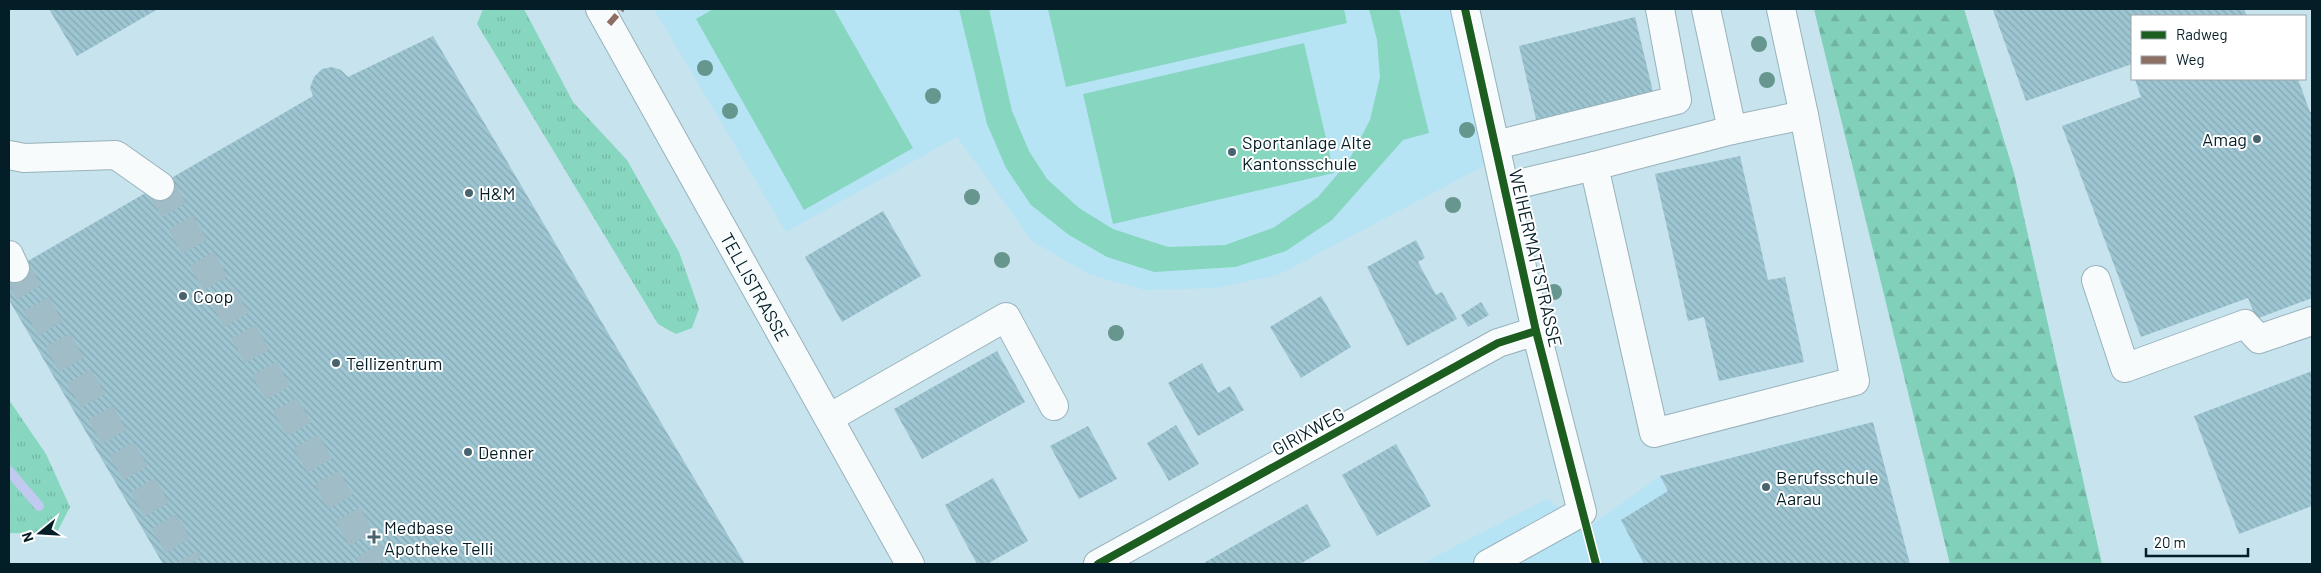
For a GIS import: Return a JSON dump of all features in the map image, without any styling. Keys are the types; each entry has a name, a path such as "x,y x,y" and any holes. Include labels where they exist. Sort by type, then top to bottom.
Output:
{"street":[{"name":"TELLISTRASSE","path":"600,9 910,564"},
{"name":"WEIHERMATTSTRASSE","path":"1465,9 1506,187 1536,331 1582,512 1488,564"},
{"path":"1496,145 1678,100 1660,9"},
{"path":"1706,9 1732,130"},
{"path":"1594,166 1654,433 1855,381 1804,115 1781,9"},
{"path":"1506,187 1732,130 1804,115"},
{"path":"9,155 24,158 116,156 160,186"},
{"path":"2096,280 2125,368 2245,324 2259,339 2312,321"},
{"path":"829,418 1006,318 1054,406"},
{"name":"GIRIXWEG","path":"1098,564 1498,343 1536,331"}],"shaded area":[{"name":"Sportanlage Alte Kantonsschule","path":"654,9 1465,9 1499,158 1278,275 1216,288 1145,290 1088,274 1032,241 957,137 786,232"},
{"name":"Berufsschule Aarau","path":"1873,422 1909,564 1421,564 1547,499 1587,528 1660,476"}],"green space":[{"path":"483,9 524,9 573,102 627,160 679,252 699,309 692,328 676,334 658,324 477,24"},
{"path":"713,9 834,9 913,148 804,210 696,19"},
{"path":"959,9 989,9 1012,111 1029,151 1047,179 1079,208 1113,229 1168,247 1225,245 1273,228 1318,197 1348,162 1370,120 1380,77 1377,40 1369,9 1399,9 1429,133 1403,140 1332,220 1286,251 1235,267 1154,272 1107,257 1069,235 1031,205 1006,168 987,124"},
{"path":"1048,9 1344,9 1347,23 1066,87"},
{"path":"1814,9 1964,9 2014,173 2102,564 1950,564"},
{"path":"1304,43 1334,173 1113,224 1083,94"},
{"path":"9,400 46,454 70,507 56,534 9,533"}],"building":[{"path":"49,9 158,9 77,56"},
{"path":"2244,9 2247,15 2131,15 2131,64 2026,101 1993,10"},
{"path":"1635,17 1655,100 1538,128 1519,46"},
{"name":"Tellizentrum","path":"433,36 745,564 163,564 9,300 9,272 313,96 310,88 314,77 322,69 332,67 341,70 348,77"},
{"path":"2135,80 2298,80 2310,112 2312,112 2312,298 2256,319 2248,298 2141,337 2062,126 2141,97"},
{"path":"1740,156 1768,280 1785,277 1804,362 1719,381 1704,317 1688,321 1655,174"},
{"path":"883,211 921,276 842,322 805,257"},
{"path":"1416,240 1425,258 1418,262 1436,295 1442,292 1457,319 1407,346 1367,267"},
{"path":"1321,296 1351,347 1301,378 1270,327"},
{"path":"1481,302 1489,315 1468,327 1461,315"},
{"path":"997,351 1025,402 922,459 894,409"},
{"path":"1202,363 1218,393 1230,386 1244,410 1198,436 1168,383"},
{"path":"2312,371 2312,506 2239,534 2194,416"},
{"name":"Berufsschule Aarau","path":"1873,422 1910,564 1644,564 1621,520 1668,491 1660,476"},
{"path":"1176,425 1199,464 1169,481 1147,443"},
{"path":"1088,426 1117,479 1079,499 1050,446"},
{"path":"1396,444 1431,506 1377,536 1342,475"},
{"path":"993,478 1028,541 987,564 977,564 945,505"},
{"path":"1307,504 1331,546 1300,564 1202,564"}],"waterway":[{"path":"9,471 39,506"}],"tunnel":[{"path":"160,186 376,564"},
{"path":"15,268 189,564"}],"marked path":[{"path":"609,24 622,9"}],"cycle path":[{"path":"1465,9 1536,331 1596,564"},
{"path":"1098,564 1498,343 1536,331"}],"place":[{"name":"Amag","path":"2257,139"},
{"name":"Sportanlage Alte Kantonsschule","path":"1232,152"},
{"name":"H&M","path":"469,193"},
{"name":"Coop","path":"183,296"},
{"name":"Tellizentrum","path":"336,363"},
{"name":"Denner","path":"468,452"},
{"name":"Berufsschule Aarau","path":"1766,487"},
{"name":"Medbase Apotheke Telli","path":"374,537"}]}
